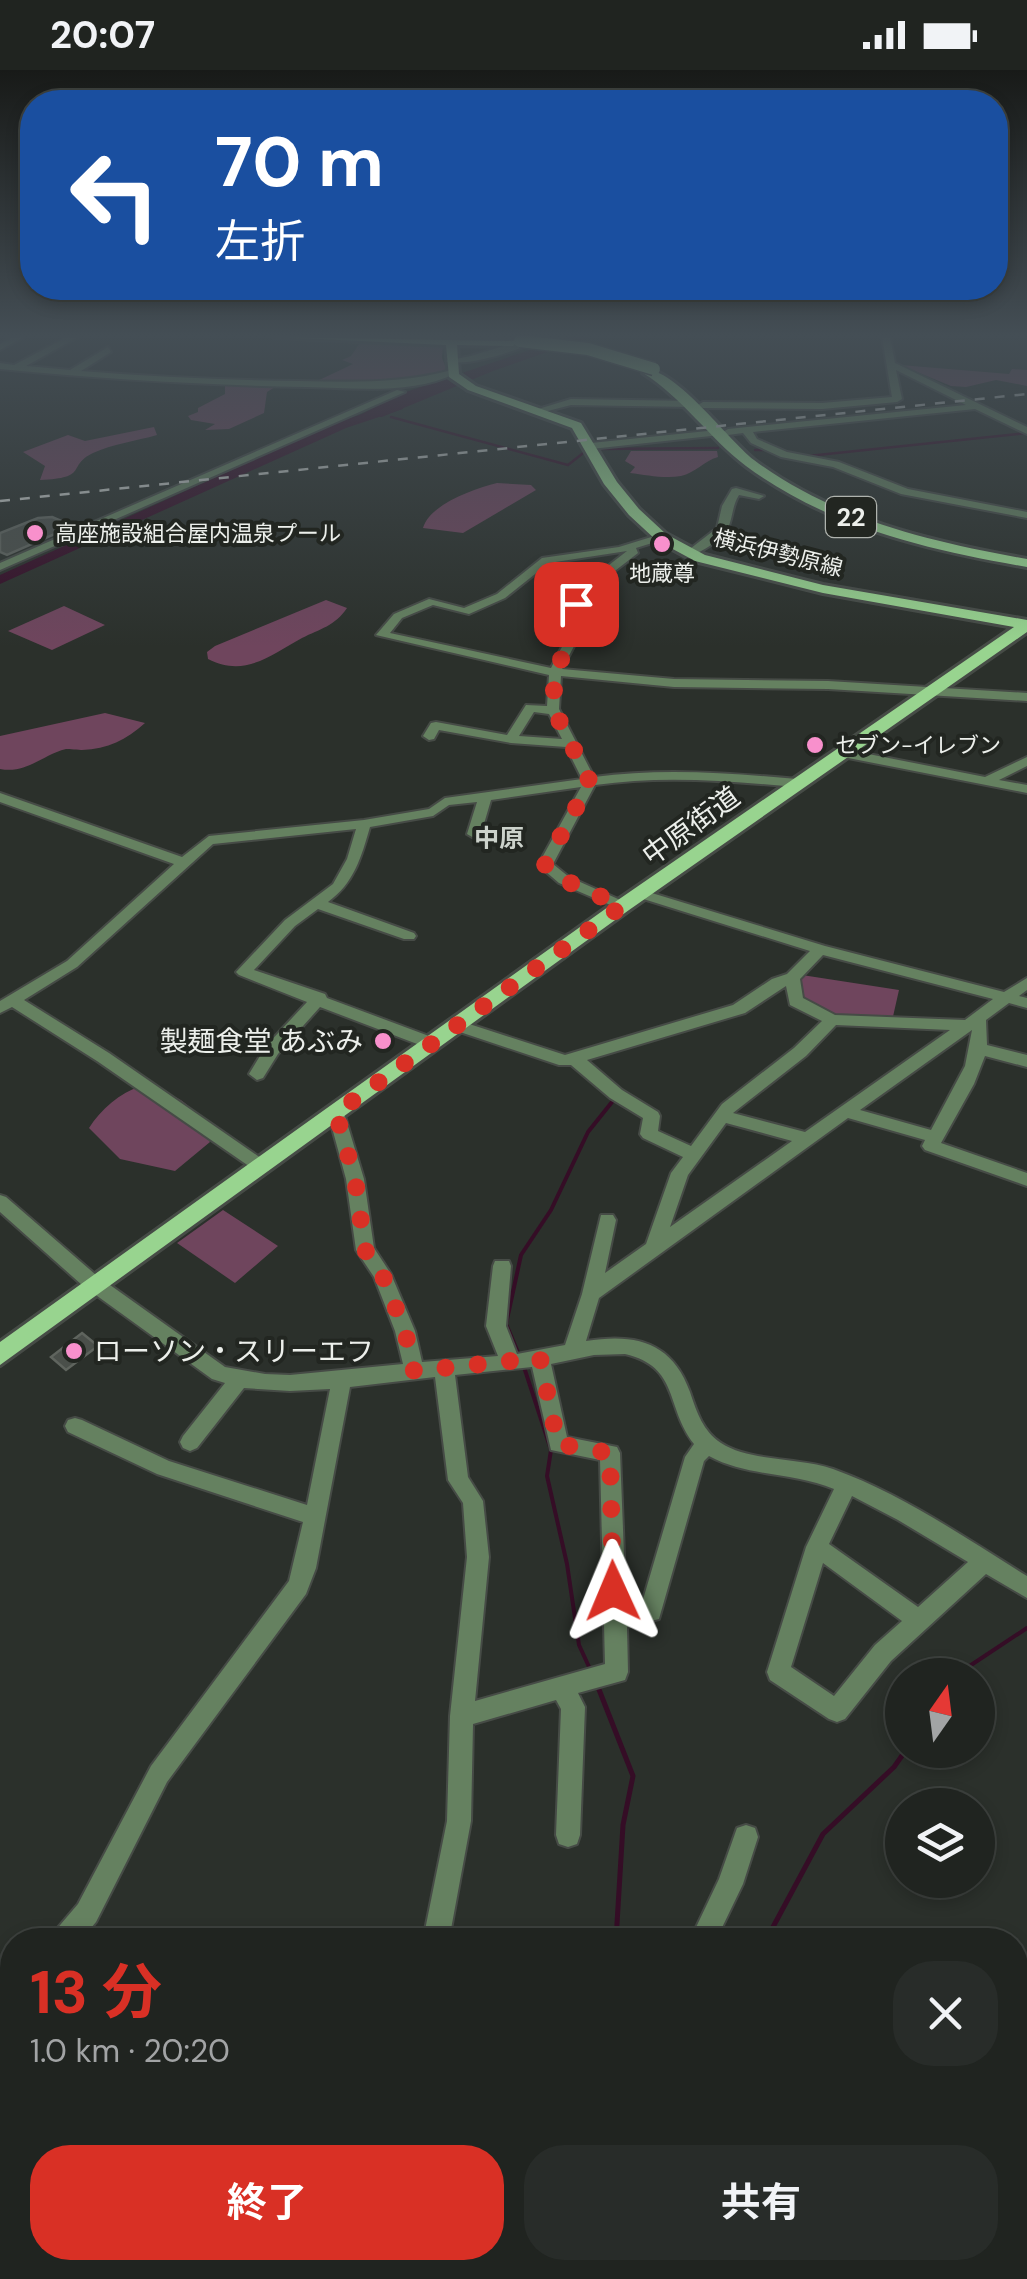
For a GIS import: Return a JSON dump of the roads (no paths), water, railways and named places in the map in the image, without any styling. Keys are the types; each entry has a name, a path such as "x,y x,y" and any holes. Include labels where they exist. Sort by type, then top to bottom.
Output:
{"main road":[{"name":"横浜伊勢原線","path":"586,440 617,493 660,537 690,554 758,575 1027,625"},
{"name":"横浜伊勢原線","path":"731,440 771,478 841,514 926,541 1027,560"},
{"name":"中原街道","path":"0,1355 622,906 1027,625"}],"street":[{"path":"0,567 288,440"},
{"path":"592,448 656,440"},
{"path":"753,440 784,454 836,464 906,492 1027,515"},
{"path":"974,504 987,490"},
{"path":"690,554 722,529 727,506 736,491 759,496"},
{"path":"622,906 564,880 545,865 590,782 554,711 555,671 585,614 574,597 643,545 660,537"},
{"path":"643,545 592,556 546,560 484,605 465,612 433,601 398,616 382,635 513,666 674,683 763,682 1027,698"},
{"path":"510,739 530,708 554,711"},
{"path":"430,736 436,726 510,739 569,743"},
{"path":"842,753 990,779 1027,790"},
{"path":"990,779 1027,761"},
{"path":"6,1004 72,964 209,840 364,824 433,812 445,802 623,777 703,774 797,783"},
{"path":"0,796 182,862"},
{"path":"474,834 485,796"},
{"path":"364,824 345,877 318,904 290,923 244,972 431,1043"},
{"path":"642,894 820,949 1027,1003"},
{"path":"318,904 409,936"},
{"path":"457,1025 526,1045 555,1059 574,1058 739,1009 777,983 792,978 820,949"},
{"path":"792,978 796,1001 832,1020 973,1022"},
{"path":"591,1294 1027,983"},
{"path":"257,1074 272,1050 318,998"},
{"path":"6,1004 103,1057 262,1167"},
{"path":"654,1248 680,1173 723,1116 832,1020"},
{"path":"973,1022 982,1034 980,1049 931,1146 1027,1180"},
{"path":"980,1049 1027,1062"},
{"path":"574,1058 616,1094 652,1116 649,1134 695,1154"},
{"path":"847,1112 935,1136"},
{"path":"336,1113 355,1179 365,1250 382,1274 405,1331 414,1371"},
{"path":"723,1116 808,1139"},
{"path":"0,1202 98,1286 219,1372 238,1380 342,1379 626,1346 657,1356 676,1376 695,1432 706,1444 726,1454 808,1470 846,1484 1027,1588"},
{"path":"573,1352 607,1220"},
{"path":"462,1716 617,1672 610,1453 558,1444 523,1360 496,1326 502,1266"},
{"path":"438,1928 460,1821 462,1716 478,1557 473,1501 458,1480 444,1368"},
{"path":"74,1928 88,1912 159,1774 298,1586 316,1517 342,1379"},
{"path":"190,1442 238,1380"},
{"path":"75,1426 164,1468 316,1517"},
{"path":"614,1618 651,1612 695,1458 706,1444"},
{"path":"846,1484 816,1547 778,1672 837,1711 917,1618 984,1562"},
{"path":"816,1547 917,1618"},
{"path":"561,1688 573,1707 568,1834"},
{"path":"708,1928 730,1884 746,1837"}],"waterway":[{"path":"0,580 309,440"},
{"path":"476,440 568,465 587,450"},
{"path":"808,456 960,440"},
{"path":"598,449 718,448"},
{"path":"755,450 763,450"},
{"path":"519,1355 506,1324 521,1255 551,1210 588,1132 616,1097"},
{"path":"523,1364 551,1450 547,1476 567,1564 579,1645 590,1669"},
{"path":"982,1658 1027,1628"},
{"path":"598,1687 633,1776 623,1825 617,1928"},
{"path":"772,1928 823,1834 893,1768"}],"railway":[{"path":"0,501 585,440"}],"place":[{"name":"高座施設組合屋内温泉プール","path":"35,533"},
{"name":"地蔵尊","path":"662,544"},
{"name":"セブン-イレブン","path":"815,745"},
{"name":"製麺食堂 あぶみ","path":"383,1041"},
{"name":"ローソン・スリーエフ","path":"74,1351"}],"district":[{"name":"中原","path":"499,838"}]}
